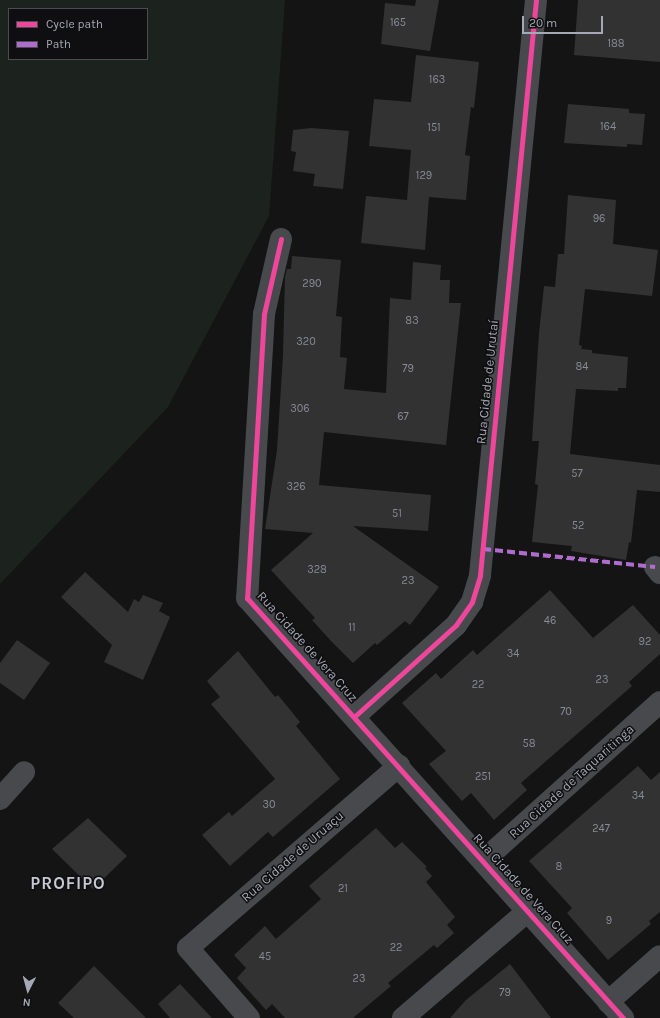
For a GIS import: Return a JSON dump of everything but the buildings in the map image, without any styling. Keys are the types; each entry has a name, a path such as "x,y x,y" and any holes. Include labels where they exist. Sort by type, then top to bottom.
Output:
{"street":[{"name":"Rua Cidade de Urutaí","path":"355,716 456,625 472,602 480,574 536,0"},
{"name":"Rua Cidade de Vera Cruz","path":"281,239 264,314 247,598 355,716 623,1018"},
{"name":"Rua Cidade de Taquaritinga","path":"483,861 660,702"},
{"name":"Rua Cidade de Uruaçu","path":"249,1018 188,948 398,766"},
{"path":"0,799 24,772"},
{"path":"403,1018 528,911"},
{"path":"608,1002 660,956"}],"shaded area":[{"path":"0,0 285,0 269,216 168,407 0,584"}],"marked path":[{"path":"483,549 655,567"}],"cycle path":[{"path":"355,716 456,625 472,602 480,575 536,0"},
{"path":"281,239 264,314 247,598 623,1018"}],"district":[{"name":"PROFIPO","path":"68,884"}]}
